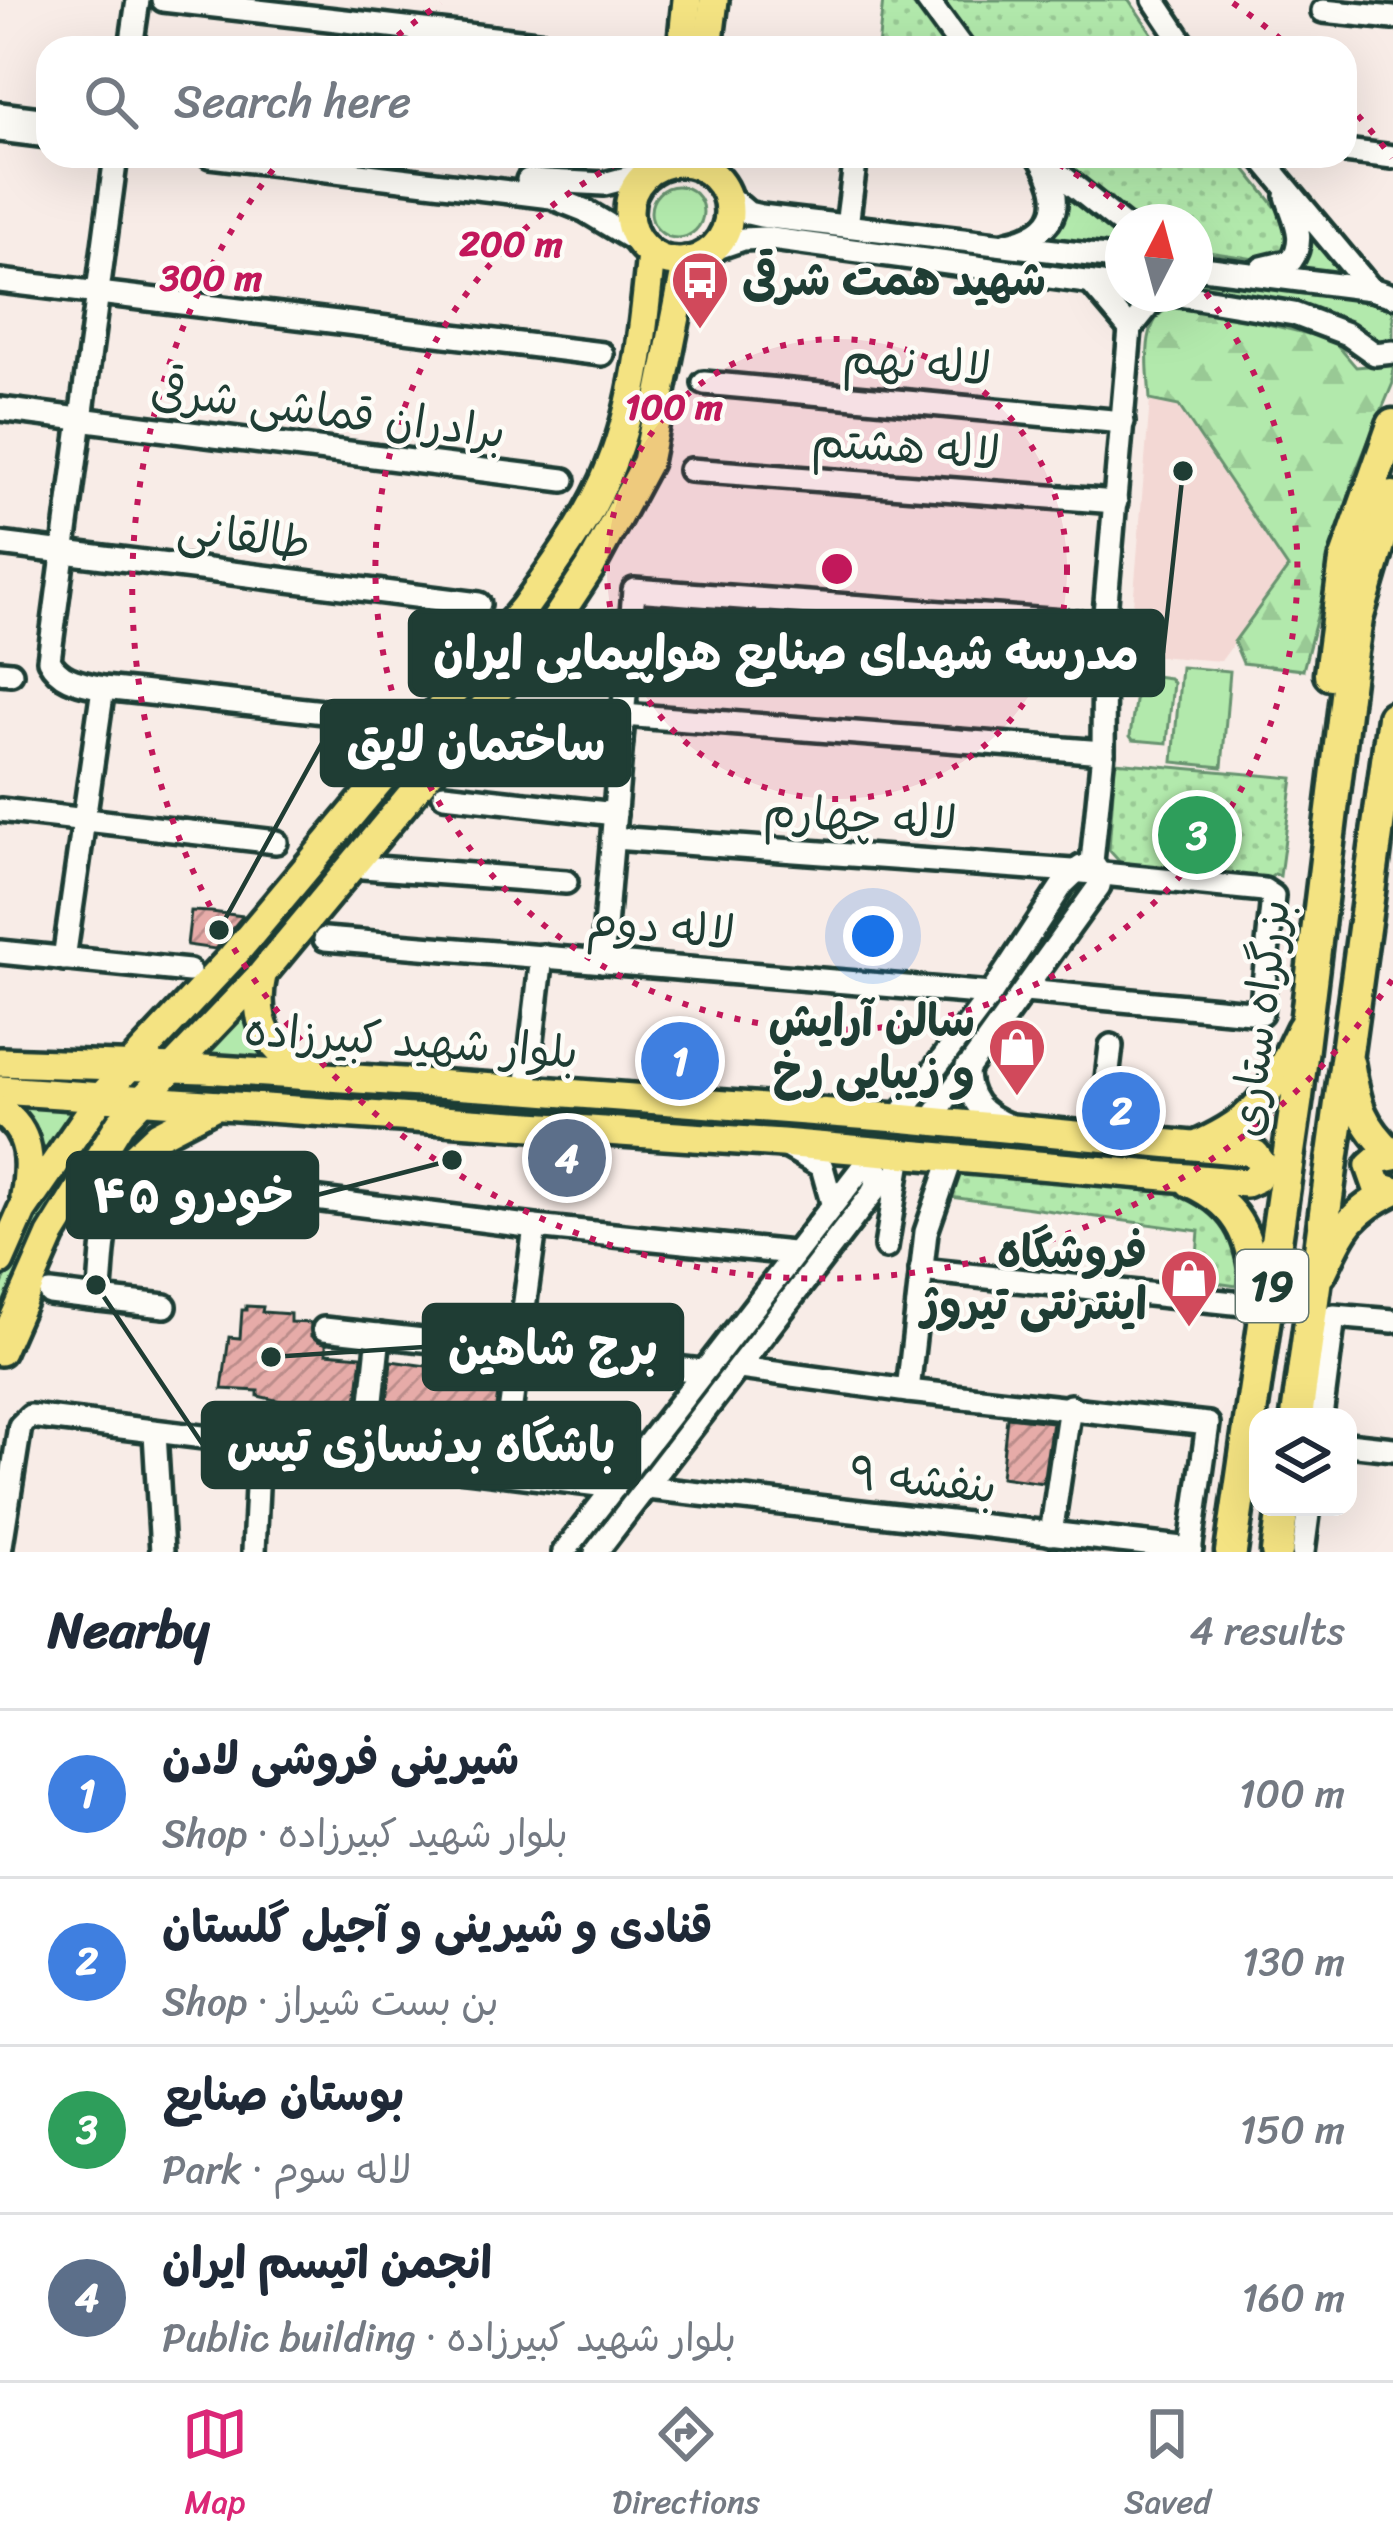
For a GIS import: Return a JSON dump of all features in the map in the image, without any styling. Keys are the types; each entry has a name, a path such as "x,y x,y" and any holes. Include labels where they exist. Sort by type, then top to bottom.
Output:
{"highway":[{"path":"1331,793 1334,622 1345,561 1393,425"},
{"name":"بزرگراه ستاری","path":"1232,1552 1357,619 1393,497"},
{"name":"بزرگراه ستاری","path":"1298,1408 1393,717"},
{"path":"1277,1552 1282,1516"}],"main road":[{"path":"683,36 687,0"},
{"path":"710,36 714,0"},
{"path":"0,1261 22,1210 100,1098 232,957 524,608 588,513 618,446 633,382 645,249 628,214 630,198 652,168"},
{"path":"0,1351 51,1235 120,1124 262,974 553,624 629,498 652,441 699,256 728,224 726,194 706,168"},
{"path":"645,249 662,260 699,256"},
{"path":"262,974 258,1008 270,1042 286,1059 341,1078"},
{"path":"1196,1145 1233,1129 1256,1111 1306,1019"},
{"path":"1346,1037 1357,1106 1365,1124 1393,1155 1370,1166 1377,1186 1393,1191"},
{"name":"بلوار شهید کبیرزاده","path":"0,1062 341,1078 898,1118 1246,1151 1256,1154 1262,1165 1257,1178 1246,1183 782,1143 0,1090"},
{"path":"51,1235 158,1135 218,1104"},
{"path":"0,1111 12,1118 29,1157 22,1210"},
{"path":"1175,1176 1222,1201 1240,1220 1252,1261 1263,1335"},
{"path":"1315,1288 1344,1225 1364,1206 1393,1191"}],"street":[{"path":"133,36 138,0"},
{"path":"163,0 476,36"},
{"path":"928,0 954,36"},
{"path":"1154,0 1178,36"},
{"path":"1323,10 1393,18"},
{"path":"0,114 36,118"},
{"path":"0,130 36,134"},
{"path":"1357,152 1393,157"},
{"path":"114,168 50,660 55,672 103,688 370,717"},
{"path":"310,168 551,197 584,209 645,249"},
{"path":"429,168 550,183 620,183 648,168"},
{"path":"847,226 854,168"},
{"path":"998,245 1039,233 1052,219 1057,199 1046,168"},
{"path":"1053,168 1105,210"},
{"path":"1269,168 1382,292"},
{"path":"1233,272 1292,261 1301,239 1285,189"},
{"path":"726,194 748,213 1105,257"},
{"path":"699,256 742,238 764,238 1105,285"},
{"path":"1213,269 1382,292"},
{"path":"0,281 602,354"},
{"path":"1091,283 1130,329"},
{"path":"1213,301 1294,314 1347,334 1375,354 1393,352"},
{"path":"930,1121 1093,897 1089,870 1102,752 1104,625 1130,329 1143,312"},
{"name":"لاله نهم","path":"704,382 1123,422"},
{"name":"برادران قماشی شرقی","path":"0,409 564,480"},
{"name":"لاله هشتم","path":"691,470 1116,502"},
{"name":"طالقانی","path":"0,544 478,604"},
{"path":"602,962 634,590 1104,625"},
{"path":"64,959 103,688"},
{"path":"623,716 1102,752"},
{"path":"501,732 621,741"},
{"path":"444,795 615,814"},
{"path":"0,810 276,842"},
{"name":"لاله چهارم","path":"613,838 1089,870 1264,890 1274,896 1262,1010 1257,1014 1024,991"},
{"path":"349,866 566,882"},
{"path":"898,1118 1089,870"},
{"name":"لاله دوم","path":"325,939 991,994"},
{"path":"0,952 188,971"},
{"path":"526,1090 542,956"},
{"path":"1100,1137 1111,1046"},
{"path":"968,1067 970,1094 978,1107 1016,1129"},
{"path":"782,1143 822,1167 832,1203"},
{"path":"596,1552 609,1542 901,1154"},
{"path":"886,1247 901,1154"},
{"path":"908,1391 926,1232 952,1157"},
{"path":"564,1552 864,1166 879,1173 873,1192"},
{"path":"99,1299 110,1213 124,1191 148,1178 535,1227 792,1253"},
{"path":"502,1473 535,1227"},
{"path":"922,1270 1243,1304"},
{"path":"50,1293 165,1306"},
{"path":"1322,1408 1334,1316 1393,1321"},
{"path":"324,1329 702,1371"},
{"path":"366,1457 379,1335"},
{"path":"740,1368 1208,1424 1191,1550"},
{"path":"1051,1534 1070,1406"},
{"path":"0,1552 23,1420 30,1416 614,1487"},
{"path":"155,1433 162,1552"},
{"path":"254,1551 259,1445"},
{"path":"1357,1445 1393,1449"},
{"name":"بنفشه ۹","path":"647,1488 1191,1550"},
{"path":"1304,1552 1308,1516"}],"shaded area":[{"path":"1150,400 1179,405 1289,568 1221,661 1129,654"}],"green space":[{"path":"883,0 910,0 936,36 879,36"},
{"path":"940,0 1129,0 1154,36 966,36"},
{"path":"1072,168 1245,168 1290,225 1292,249 1268,261 1213,253 1213,204 1109,204"},
{"path":"1058,178 1105,217 1105,246 1040,241"},
{"path":"677,186 695,194 703,212 695,230 677,238 659,230 651,212 659,194"},
{"path":"1299,209 1349,275 1290,269"},
{"path":"764,221 1105,262 1105,271 764,231"},
{"path":"658,272 673,275 648,394 626,462 607,508 542,620 418,772 252,961 213,1015 175,1046 492,674 588,534"},
{"path":"1213,276 1386,303 1393,308 1393,343 1386,349 1270,300 1213,289"},
{"path":"1213,311 1333,340 1356,367 1393,364 1393,383 1355,473 1303,670 1243,663 1234,642 1288,568 1179,406 1150,400 1148,352 1156,318 1163,312"},
{"path":"1181,667 1230,671 1222,767 1173,762"},
{"path":"1139,674 1169,678 1173,683 1167,743 1130,736"},
{"path":"1115,762 1293,778 1280,876 1266,881 1127,870 1109,850"},
{"path":"1077,884 1088,887 937,1093 928,1093"},
{"path":"250,1002 278,1061 209,1055 208,1051"},
{"path":"0,1105 81,1110 30,1189"},
{"path":"102,1114 109,1119 0,1324 0,1289 36,1210"},
{"path":"956,1173 1171,1190 1188,1196 1216,1213 1233,1236 1237,1286 1195,1280 1199,1231 950,1197"}],"building":[{"path":"191,911 243,916 215,949 187,945"},
{"path":"246,1306 290,1314 290,1322 311,1323 311,1336 326,1344 326,1353 362,1356 355,1421 321,1418 321,1410 280,1407 280,1401 258,1396 258,1391 222,1389 229,1337 240,1338"},
{"path":"391,1361 441,1368 442,1361 501,1371 489,1457 433,1445 433,1432 385,1424"},
{"path":"1007,1417 1052,1422 1043,1483 1001,1477"}],"place":[{"name":"شهید همت شرقی","path":"700,331"},
{"name":"مدرسه شهدای صنایع هواپیمایی ایران","path":"1183,471"},
{"name":"بوستان صنایع","path":"1197,835"},
{"name":"ساختمان لایق","path":"219,930"},
{"name":"شیرینی فروشی لادن","path":"680,1061"},
{"name":"سالن آرایش و زیبایی رخ","path":"1017,1098"},
{"name":"قنادی و شیرینی و آجیل گلستان","path":"1121,1111"},
{"name":"انجمن اتیسم ایران","path":"567,1158"},
{"name":"خودرو ۴۵","path":"452,1160"},
{"name":"باشگاه بدنسازی تیس","path":"96,1285"},
{"name":"فروشگاه اینترنتی تیروژ","path":"1189,1329"},
{"name":"برج شاهین","path":"271,1357"}]}
